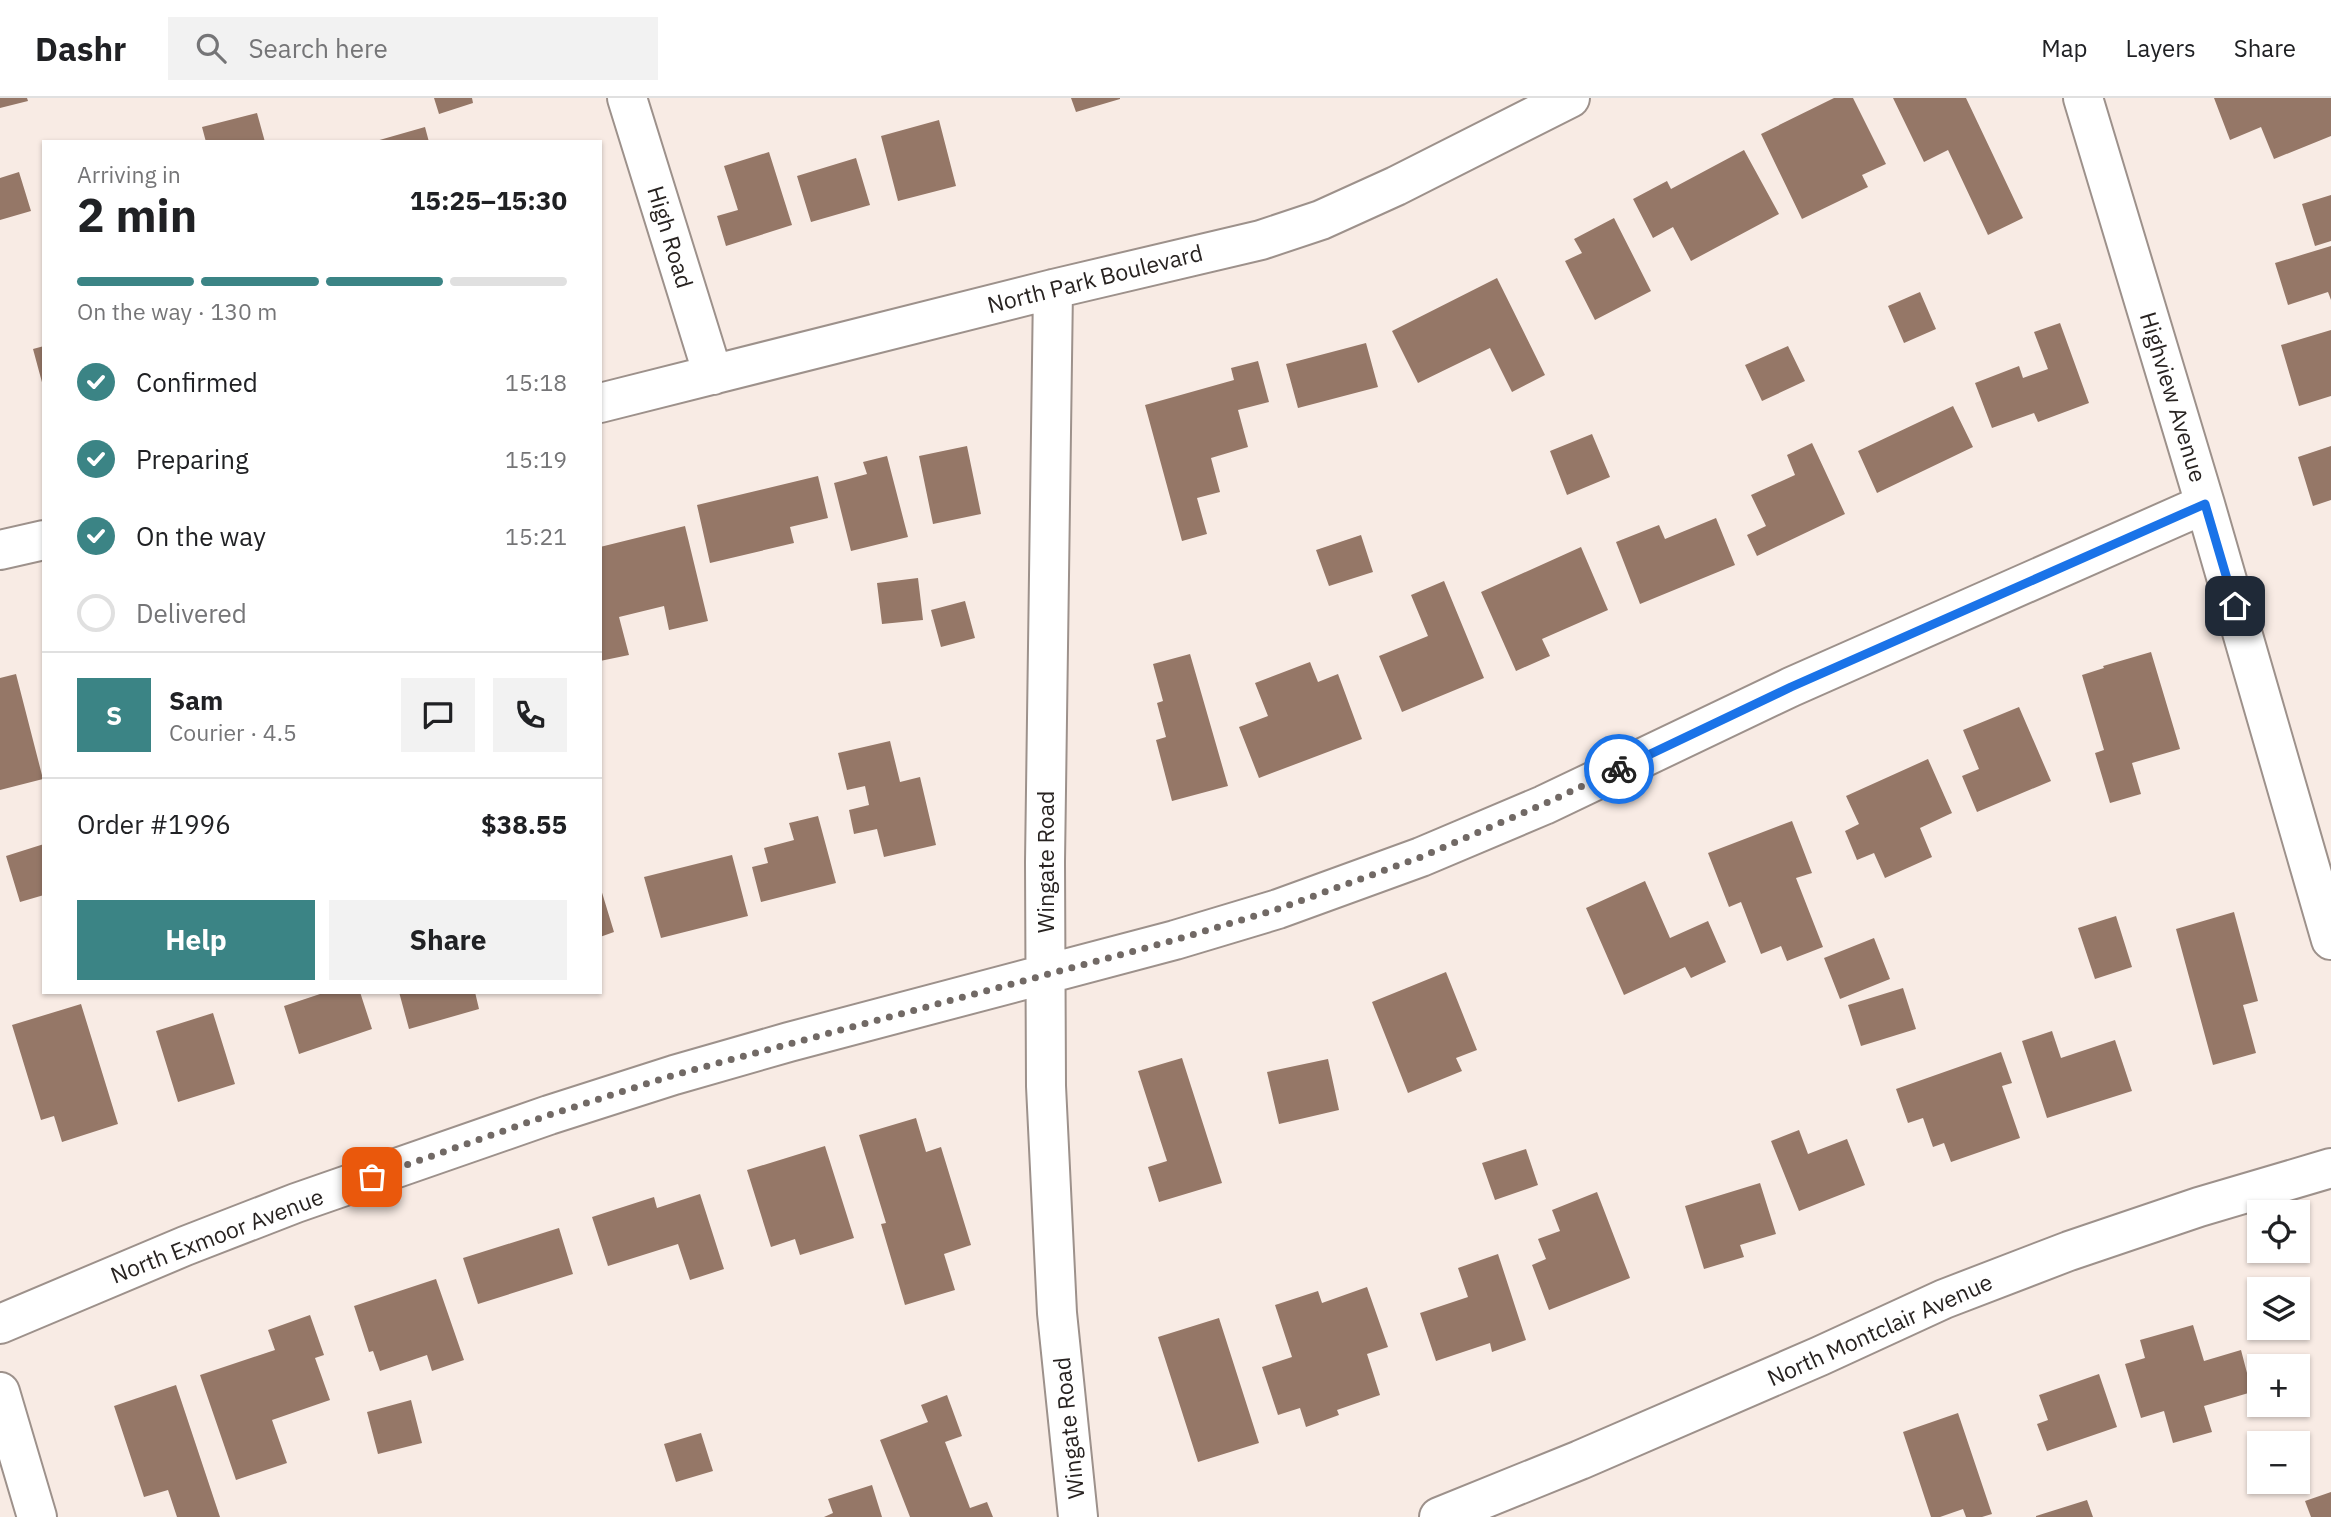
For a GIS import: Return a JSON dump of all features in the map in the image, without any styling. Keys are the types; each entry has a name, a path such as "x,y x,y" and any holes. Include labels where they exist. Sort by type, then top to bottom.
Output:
{"street":[{"name":"High Road","path":"626,98 713,375"},
{"name":"North Park Boulevard","path":"602,403 1053,289 1261,240 1321,220 1396,186 1570,98"},
{"name":"Highview Avenue","path":"2083,98 2205,504 2331,940"},
{"name":"Wingate Road","path":"1053,289 1045,862 1046,1086 1057,1314 1078,1517"},
{"name":"North Exmoor Avenue","path":"0,1324 185,1246 296,1203 549,1115 763,1049 1175,940 1265,913 1421,857 1544,804 1791,687 2205,504"},
{"path":"0,550 42,540"},
{"name":"North Montclair Avenue","path":"1438,1517 1757,1384 1944,1299 2069,1251 2186,1211 2331,1168"},
{"path":"0,1392 37,1517"}],"building":[{"path":"0,98 27,98 28,101 0,108"},
{"path":"434,98 472,98 473,103 439,114"},
{"path":"1071,98 1120,98 1120,99 1076,112"},
{"path":"1834,98 1853,98 1886,164 1862,175 1868,187 1802,219 1761,134"},
{"path":"1893,98 1966,98 2023,218 1988,235 1948,150 1924,162"},
{"path":"2214,98 2331,98 2331,136 2274,159 2261,127 2230,140"},
{"path":"257,113 264,140 205,140 202,127"},
{"path":"939,120 956,186 898,201 881,136"},
{"path":"425,127 428,140 380,140"},
{"path":"1744,150 1779,214 1691,261 1673,227 1653,238 1633,199 1667,181 1671,189"},
{"path":"769,152 792,225 726,246 717,216 738,210 724,166"},
{"path":"856,158 870,205 811,222 797,176"},
{"path":"19,172 31,211 0,220 0,178"},
{"path":"2331,195 2331,241 2315,246 2302,204"},
{"path":"1614,218 1651,291 1595,320 1565,261 1582,253 1574,239"},
{"path":"2331,246 2331,300 2328,292 2288,305 2275,263"},
{"path":"1497,278 1545,375 1512,392 1490,348 1418,383 1392,331"},
{"path":"1920,292 1936,329 1904,343 1888,306"},
{"path":"2060,323 2089,403 2038,422 2034,413 1992,428 1975,383 2019,366 2023,378 2048,369 2034,332"},
{"path":"2331,330 2331,396 2299,406 2281,345"},
{"path":"1366,343 1378,387 1298,408 1286,364"},
{"path":"1788,346 1805,381 1762,401 1745,365"},
{"path":"42,347 42,382 33,349"},
{"path":"1258,361 1269,402 1238,410 1248,447 1211,458 1220,492 1197,498 1207,534 1182,541 1145,405 1234,380 1231,368"},
{"path":"1953,406 1973,447 1877,493 1858,451"},
{"path":"1592,434 1610,477 1567,495 1550,451"},
{"path":"1812,443 1845,514 1757,556 1747,535 1766,526 1751,495 1795,475 1787,455"},
{"path":"967,446 981,514 933,524 919,456"},
{"path":"2331,446 2331,500 2313,506 2298,457"},
{"path":"887,456 908,537 851,551 834,483 867,474 863,462"},
{"path":"818,476 828,518 790,527 794,543 710,563 697,505"},
{"path":"1716,518 1735,565 1640,604 1616,542 1659,525 1665,539"},
{"path":"685,526 708,621 669,630 664,606 619,617 629,655 602,661 602,547"},
{"path":"1361,535 1373,572 1329,586 1316,550"},
{"path":"1581,547 1608,610 1542,639 1550,656 1516,671 1481,592"},
{"path":"918,578 923,620 882,624 877,583"},
{"path":"1444,581 1484,678 1402,712 1379,656 1428,636 1411,595"},
{"path":"965,601 975,638 941,647 931,610"},
{"path":"2151,652 2180,749 2132,763 2141,794 2110,803 2095,753 2104,750 2082,675"},
{"path":"1190,654 1228,786 1172,801 1156,740 1166,737 1157,703 1163,701 1153,664"},
{"path":"1310,662 1318,682 1338,674 1362,739 1259,778 1239,727 1268,716 1255,683"},
{"path":"16,674 42,779 0,790 0,678"},
{"path":"2019,707 2051,781 1977,812 1962,776 1979,769 1963,730"},
{"path":"890,741 900,782 920,777 936,845 884,857 877,829 854,834 849,810 869,805 865,786 847,790 838,753"},
{"path":"1928,759 1952,813 1920,828 1932,857 1885,878 1874,853 1857,860 1845,831 1859,824 1846,796"},
{"path":"818,816 836,883 761,902 752,867 768,863 764,848 794,840 789,823"},
{"path":"1792,821 1812,873 1796,878 1823,947 1787,961 1781,946 1761,954 1741,902 1729,907 1708,853"},
{"path":"42,845 42,896 20,902 6,856"},
{"path":"732,855 748,916 661,938 644,877"},
{"path":"1645,881 1670,938 1708,921 1726,962 1691,978 1685,967 1624,995 1586,908"},
{"path":"602,893 614,932 602,936"},
{"path":"2234,912 2258,1001 2243,1005 2256,1053 2213,1065 2176,929"},
{"path":"2116,916 2132,967 2095,979 2078,928"},
{"path":"1874,938 1890,979 1840,999 1824,958"},
{"path":"1446,972 1477,1050 1456,1058 1462,1071 1408,1093 1372,1002"},
{"path":"1903,988 1916,1029 1861,1046 1848,1005"},
{"path":"320,994 361,994 372,1029 299,1054 284,1006"},
{"path":"400,994 475,994 479,1009 409,1029"},
{"path":"81,1004 118,1124 62,1142 54,1116 41,1120 12,1025"},
{"path":"213,1013 235,1084 178,1102 156,1031"},
{"path":"2052,1031 2061,1058 2115,1040 2132,1091 2047,1118 2022,1041"},
{"path":"2001,1052 2012,1083 2002,1086 2020,1138 1951,1162 1944,1143 1933,1147 1923,1118 1908,1123 1896,1089"},
{"path":"1182,1058 1222,1183 1159,1202 1148,1167 1167,1161 1138,1071"},
{"path":"1328,1059 1339,1110 1279,1124 1267,1072"},
{"path":"916,1118 926,1152 941,1147 971,1245 944,1254 955,1290 905,1305 881,1224 886,1223 859,1135"},
{"path":"1799,1130 1808,1154 1847,1139 1865,1185 1799,1211 1771,1141"},
{"path":"825,1146 854,1238 800,1255 795,1239 771,1247 747,1170"},
{"path":"1526,1149 1538,1185 1495,1200 1482,1163"},
{"path":"1760,1183 1776,1234 1740,1245 1744,1257 1704,1269 1685,1206"},
{"path":"1597,1192 1630,1278 1549,1310 1532,1265 1546,1259 1538,1239 1560,1231 1552,1210"},
{"path":"700,1194 724,1269 690,1280 678,1244 608,1266 592,1217 654,1197 657,1208"},
{"path":"559,1228 573,1274 478,1304 463,1258"},
{"path":"1498,1254 1526,1340 1492,1352 1490,1343 1436,1361 1420,1313 1468,1297 1458,1268"},
{"path":"436,1279 464,1360 432,1371 427,1355 380,1371 373,1351 369,1352 354,1306"},
{"path":"1367,1287 1388,1347 1367,1354 1380,1395 1337,1410 1339,1415 1306,1427 1300,1408 1278,1415 1262,1367 1292,1357 1275,1305 1318,1291 1322,1303"},
{"path":"310,1315 324,1355 315,1358 330,1400 272,1420 287,1463 236,1480 200,1375 275,1350 268,1330"},
{"path":"1219,1318 1259,1443 1198,1462 1158,1337"},
{"path":"2193,1325 2204,1361 2241,1350 2247,1373 2247,1393 2204,1406 2212,1432 2173,1443 2164,1411 2141,1418 2125,1364 2145,1358 2140,1340"},
{"path":"2099,1374 2117,1427 2047,1451 2037,1424 2048,1420 2039,1395"},
{"path":"176,1385 220,1517 177,1517 168,1490 144,1497 114,1406"},
{"path":"947,1395 962,1436 945,1442 970,1508 987,1502 993,1517 910,1517 880,1440 928,1422 921,1405"},
{"path":"411,1400 422,1443 378,1454 367,1412"},
{"path":"1958,1413 1992,1514 1966,1517 1963,1509 1940,1517 1931,1517 1903,1432"},
{"path":"701,1433 713,1471 676,1482 664,1444"},
{"path":"872,1485 882,1517 824,1517 833,1513 828,1499"},
{"path":"2331,1492 2331,1517 2311,1517 2305,1501"},
{"path":"2087,1500 2093,1517 2036,1517 2036,1516"}],"way so far":[{"path":"372,1177 549,1115 674,1075 1175,940 1278,909 1421,857 1619,769"}],"route":[{"path":"1619,769 1791,687 2205,504 2235,606"}]}
